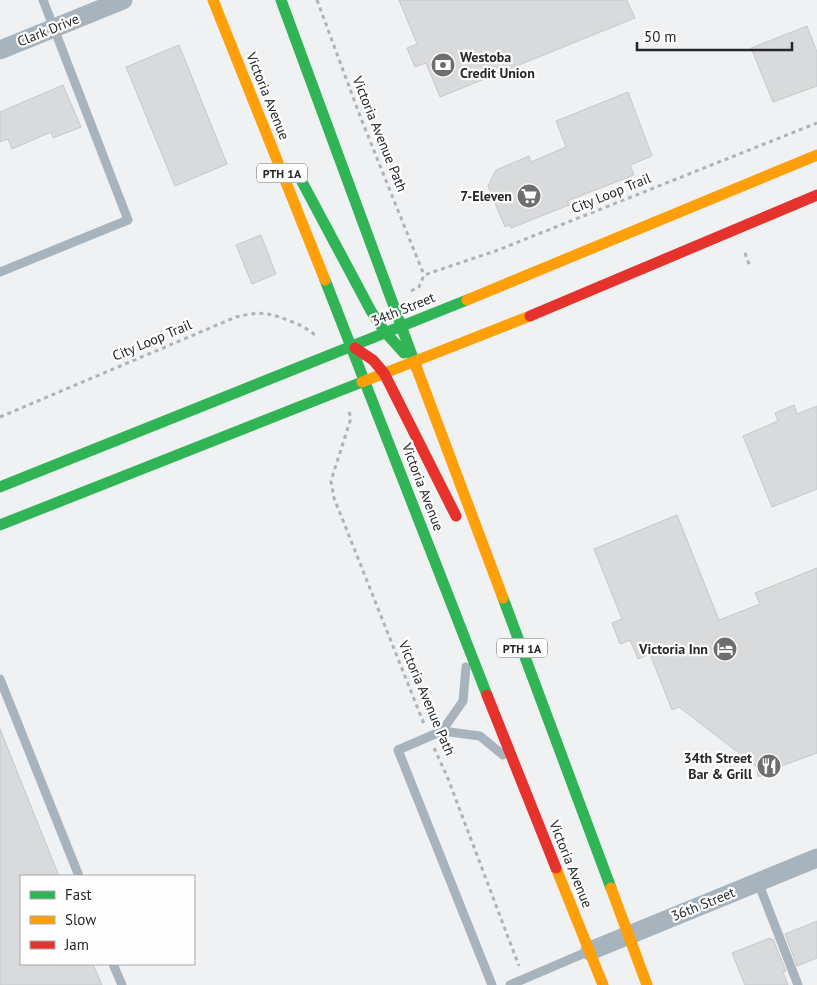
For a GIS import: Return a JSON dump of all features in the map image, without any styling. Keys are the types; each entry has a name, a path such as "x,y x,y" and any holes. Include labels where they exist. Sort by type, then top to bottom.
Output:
{"main road":[{"name":"Victoria Avenue","path":"213,0 603,985"},
{"name":"Victoria Avenue","path":"281,0 647,985"},
{"path":"235,54 286,151"},
{"name":"34th Street","path":"0,487 385,332 705,208 817,155"},
{"path":"296,169 371,311 395,345 415,362"},
{"path":"0,525 365,380 415,362 715,233 817,195"},
{"path":"351,346 373,360 384,373 460,523"},
{"path":"468,540 517,636"}],"street":[{"name":"Clark Drive","path":"0,50 123,0"},
{"name":"36th Street","path":"590,951 817,858"}],"lane":[{"path":"0,272 128,220 43,0"},
{"path":"442,731 463,701 468,647"},
{"path":"0,679 78,875"},
{"path":"492,985 398,750 442,731 480,736 515,764"},
{"path":"758,882 798,985"},
{"path":"510,985 590,951"},
{"path":"113,965 122,985"}],"path":[{"name":"Victoria Avenue Path","path":"317,0 360,116 424,275"},
{"name":"City Loop Trail","path":"424,275 498,250 817,123"},
{"path":"745,253 750,267"},
{"path":"419,288 424,275"},
{"name":"City Loop Trail","path":"0,417 236,317 252,313 268,314 314,333"},
{"name":"Victoria Avenue Path","path":"352,418 331,481 334,498 429,736 447,776 524,978"}],"building":[{"path":"399,0 627,0 635,18 440,97 426,63 415,67 407,48 417,44"},
{"path":"807,26 817,52 817,86 773,102 751,48"},
{"path":"179,45 227,164 175,186 126,67"},
{"path":"63,85 81,127 53,138 51,132 12,149 8,139 0,142 0,112"},
{"path":"628,92 652,156 630,165 634,175 567,201 569,205 511,228 509,225 505,227 488,186 496,170 529,156 531,162 566,147 556,121"},
{"path":"261,235 276,274 252,284 236,245"},
{"path":"794,405 797,414 817,406 817,489 772,507 743,436 778,421 775,413"},
{"name":"Victoria Inn","path":"677,515 719,620 760,604 755,593 817,568 817,753 776,768 772,777 758,776 757,767 679,707 672,710 650,654 638,659 630,640 620,644 612,623 622,619 594,549"},
{"path":"0,729 59,875 20,875 20,965 93,965 102,985 0,985"},
{"path":"817,921 817,958 797,966 785,934"},
{"path":"770,938 771,940 773,939 786,971 783,972 788,985 745,985 732,953"}],"traffic: fast":[{"path":"281,0 417,369"},
{"path":"300,178 371,311 385,332 404,353"},
{"path":"325,280 487,695"},
{"path":"0,487 467,300"},
{"path":"0,525 362,382"},
{"path":"503,598 611,888"}],"traffic: slow":[{"path":"213,0 325,280"},
{"path":"467,300 817,155"},
{"path":"362,382 530,316"},
{"path":"417,369 503,598"},
{"path":"556,868 603,985"},
{"path":"611,888 647,985"}],"traffic: jam":[{"path":"530,316 817,195"},
{"path":"355,348 373,360 384,373 456,516"},
{"path":"487,695 556,868"}],"place":[{"name":"Westoba Credit Union","path":"443,65"},
{"name":"7-Eleven","path":"529,196"},
{"name":"Victoria Inn","path":"725,649"},
{"name":"34th Street Bar & Grill","path":"769,766"}]}
